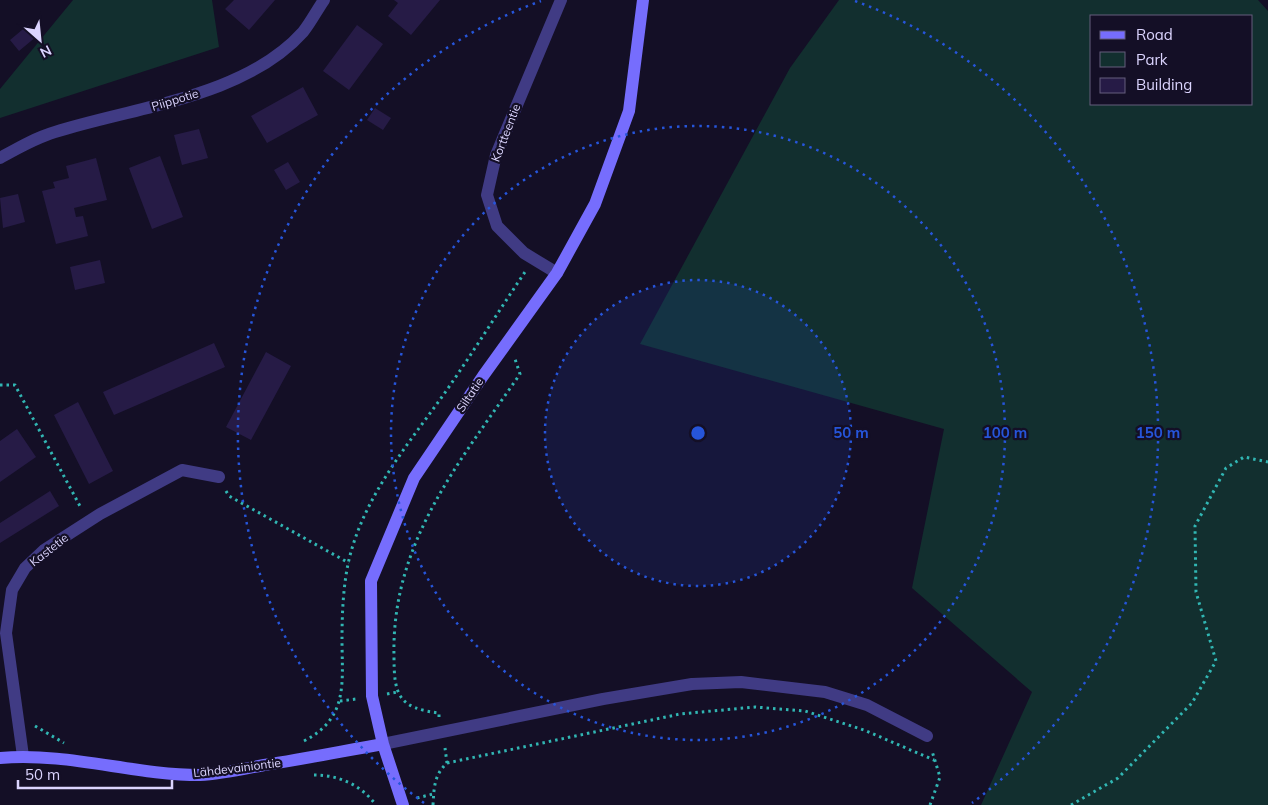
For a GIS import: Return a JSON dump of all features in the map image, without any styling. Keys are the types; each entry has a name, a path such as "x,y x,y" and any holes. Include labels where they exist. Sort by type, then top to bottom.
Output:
{"main road":[{"name":"Siltatie","path":"403,805 383,744 372,696 371,581 414,478 557,273 595,204 629,111 644,0"},
{"name":"Lähdevainiontie","path":"0,758 24,756 72,759 174,774 202,775 299,760 383,744"}],"street":[{"name":"Piippotie","path":"0,158 27,143 54,132 173,102 221,84 267,62 302,32 324,0"},
{"name":"Kortteentie","path":"557,273 524,253 497,226 487,195 496,156 560,0"},
{"name":"Kastetie","path":"24,756 6,633 12,590 25,568 44,550 88,522 182,470 219,477"},
{"path":"383,744 692,684 741,682 825,692 867,705 927,736"}],"path":[{"path":"447,763 439,713 412,708 402,700 397,689 393,644 396,619 404,572 414,542 431,508 520,374 508,341"},
{"path":"0,385 15,385 88,522"},
{"path":"1072,805 1118,778 1192,703 1216,661 1196,592 1195,526 1226,468 1244,457 1268,462"},
{"path":"219,477 229,496 349,562"},
{"path":"433,805 434,784 438,771 447,763 680,714 755,707 805,711 864,730 934,760"},
{"path":"20,726 38,728 64,742 73,744"},
{"path":"927,736 940,777 930,805"}],"green space":[{"path":"73,0 212,0 219,47 0,118 0,89"},
{"path":"839,0 1258,0 1268,11 1268,805 981,805 1032,692 912,588 944,429 640,344 790,68"}],"building":[{"path":"234,0 275,0 249,30 225,9"},
{"path":"394,0 440,0 411,35 388,16 398,3"},
{"path":"28,25 37,36 19,51 10,40"},
{"path":"357,25 383,44 349,90 323,71"},
{"path":"303,87 318,115 267,143 251,116"},
{"path":"375,108 391,118 383,130 367,120"},
{"path":"199,129 208,158 182,165 174,135"},
{"path":"160,156 183,217 152,229 129,168"},
{"path":"96,158 107,200 74,208 76,217 83,216 88,236 56,244 42,191 55,188 53,182 69,178 66,166"},
{"path":"288,162 300,182 286,190 274,170"},
{"path":"18,194 25,222 3,228 0,198"},
{"path":"100,260 105,283 75,290 70,267"},
{"path":"214,343 225,367 114,415 103,392"},
{"path":"266,352 291,366 251,440 226,427"},
{"path":"78,402 113,471 89,484 54,415"},
{"path":"17,429 36,457 0,482 0,441"},
{"path":"50,491 59,506 0,543 0,523"}]}
